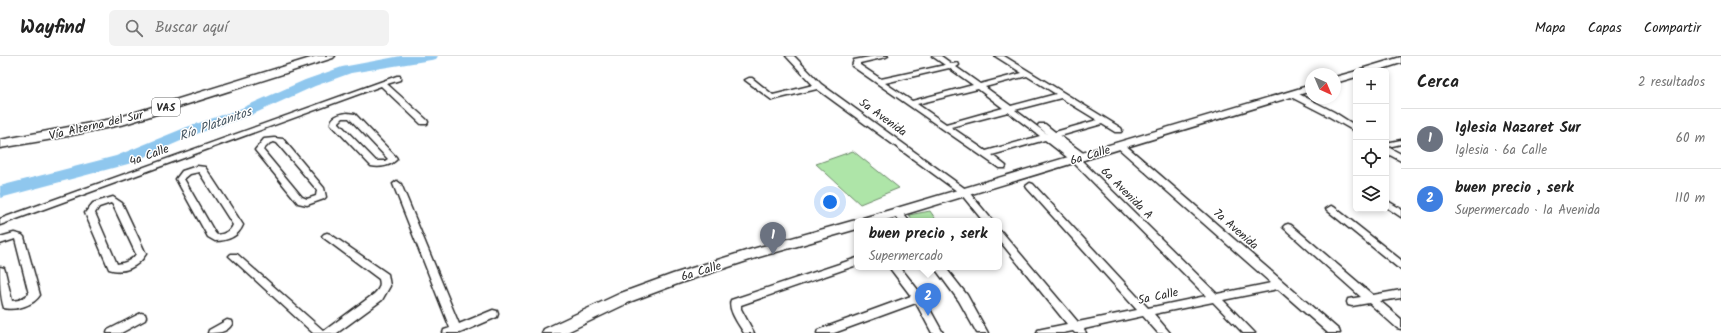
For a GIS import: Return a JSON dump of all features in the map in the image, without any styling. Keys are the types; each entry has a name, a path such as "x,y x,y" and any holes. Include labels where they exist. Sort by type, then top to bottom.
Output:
{"highway":[{"name":"Vía Alterna del Sur","path":"0,139 115,118 315,56"},
{"name":"Vía Alterna del Sur","path":"0,144 120,121 329,56"}],"main road":[{"path":"1376,68 1401,60"},
{"path":"1341,78 1353,75"},
{"name":"6a Calle","path":"901,217 964,192 1305,90"},
{"name":"6a Calle","path":"550,333 628,296 654,286 854,225"}],"street":[{"name":"5a Avenida","path":"790,56 818,86 964,192 986,218"},
{"path":"884,56 857,62 856,66 946,126 1002,166"},
{"name":"6a Avenida A","path":"936,56 982,85 1079,158 1214,298 1250,333"},
{"name":"6a Avenida A","path":"945,56 954,66"},
{"path":"999,56 1118,130"},
{"path":"879,82 954,66"},
{"path":"911,103 1028,74"},
{"name":"4a Calle","path":"1,221 397,78"},
{"path":"749,80 772,98 818,86"},
{"path":"383,84 424,122"},
{"path":"1292,94 1331,114 1353,128"},
{"path":"946,126 1062,95"},
{"path":"328,103 341,116 352,116 393,158 387,163 374,164 335,124 335,121 341,116"},
{"path":"986,154 1103,121"},
{"path":"255,129 267,141"},
{"path":"267,141 280,141 321,190 321,197 307,203 302,202 259,150 267,141"},
{"path":"1389,144 1401,142"},
{"name":"7a Avenida","path":"1120,145 1335,333"},
{"path":"1389,151 1401,158"},
{"path":"180,157 187,172"},
{"path":"202,169 238,225 237,230 231,235 221,238 215,238 211,235 180,179 182,175 187,172 202,169"},
{"path":"397,184 452,331 493,314"},
{"path":"1030,186 1165,333"},
{"path":"97,187 101,201"},
{"path":"113,200 117,203 141,254 139,259 131,265 121,268 113,267 90,213 101,201 113,200"},
{"path":"1389,205 1401,214"},
{"path":"1331,210 1401,265"},
{"path":"0,271 8,305 15,305 23,302 35,294 19,237 14,236 3,239 1,221"},
{"path":"1288,227 1401,325"},
{"path":"326,236 384,277 386,285 378,297 329,333"},
{"path":"1002,238 1078,330"},
{"path":"234,256 320,333"},
{"path":"749,333 736,309 735,303 854,262"},
{"path":"896,270 918,298 938,333"},
{"path":"941,270 963,298 983,333"},
{"name":"5a Calle","path":"1042,333 1078,330 1145,312 1279,284"},
{"path":"1352,302 1401,294"},
{"path":"822,333 918,298"},
{"path":"112,333 141,317"},
{"path":"213,333 227,324"}],"green space":[{"path":"853,151 899,188 860,204 816,164"},
{"path":"930,211 935,218 912,218 909,215"}],"waterway":[{"name":"Río Platanitos","path":"0,192 122,160 193,130 243,113 310,83 347,70 375,64 431,56"}],"place":[{"name":"Iglesia Nazaret Sur","path":"773,255"},
{"name":"buen precio , serk","path":"928,316"}]}
